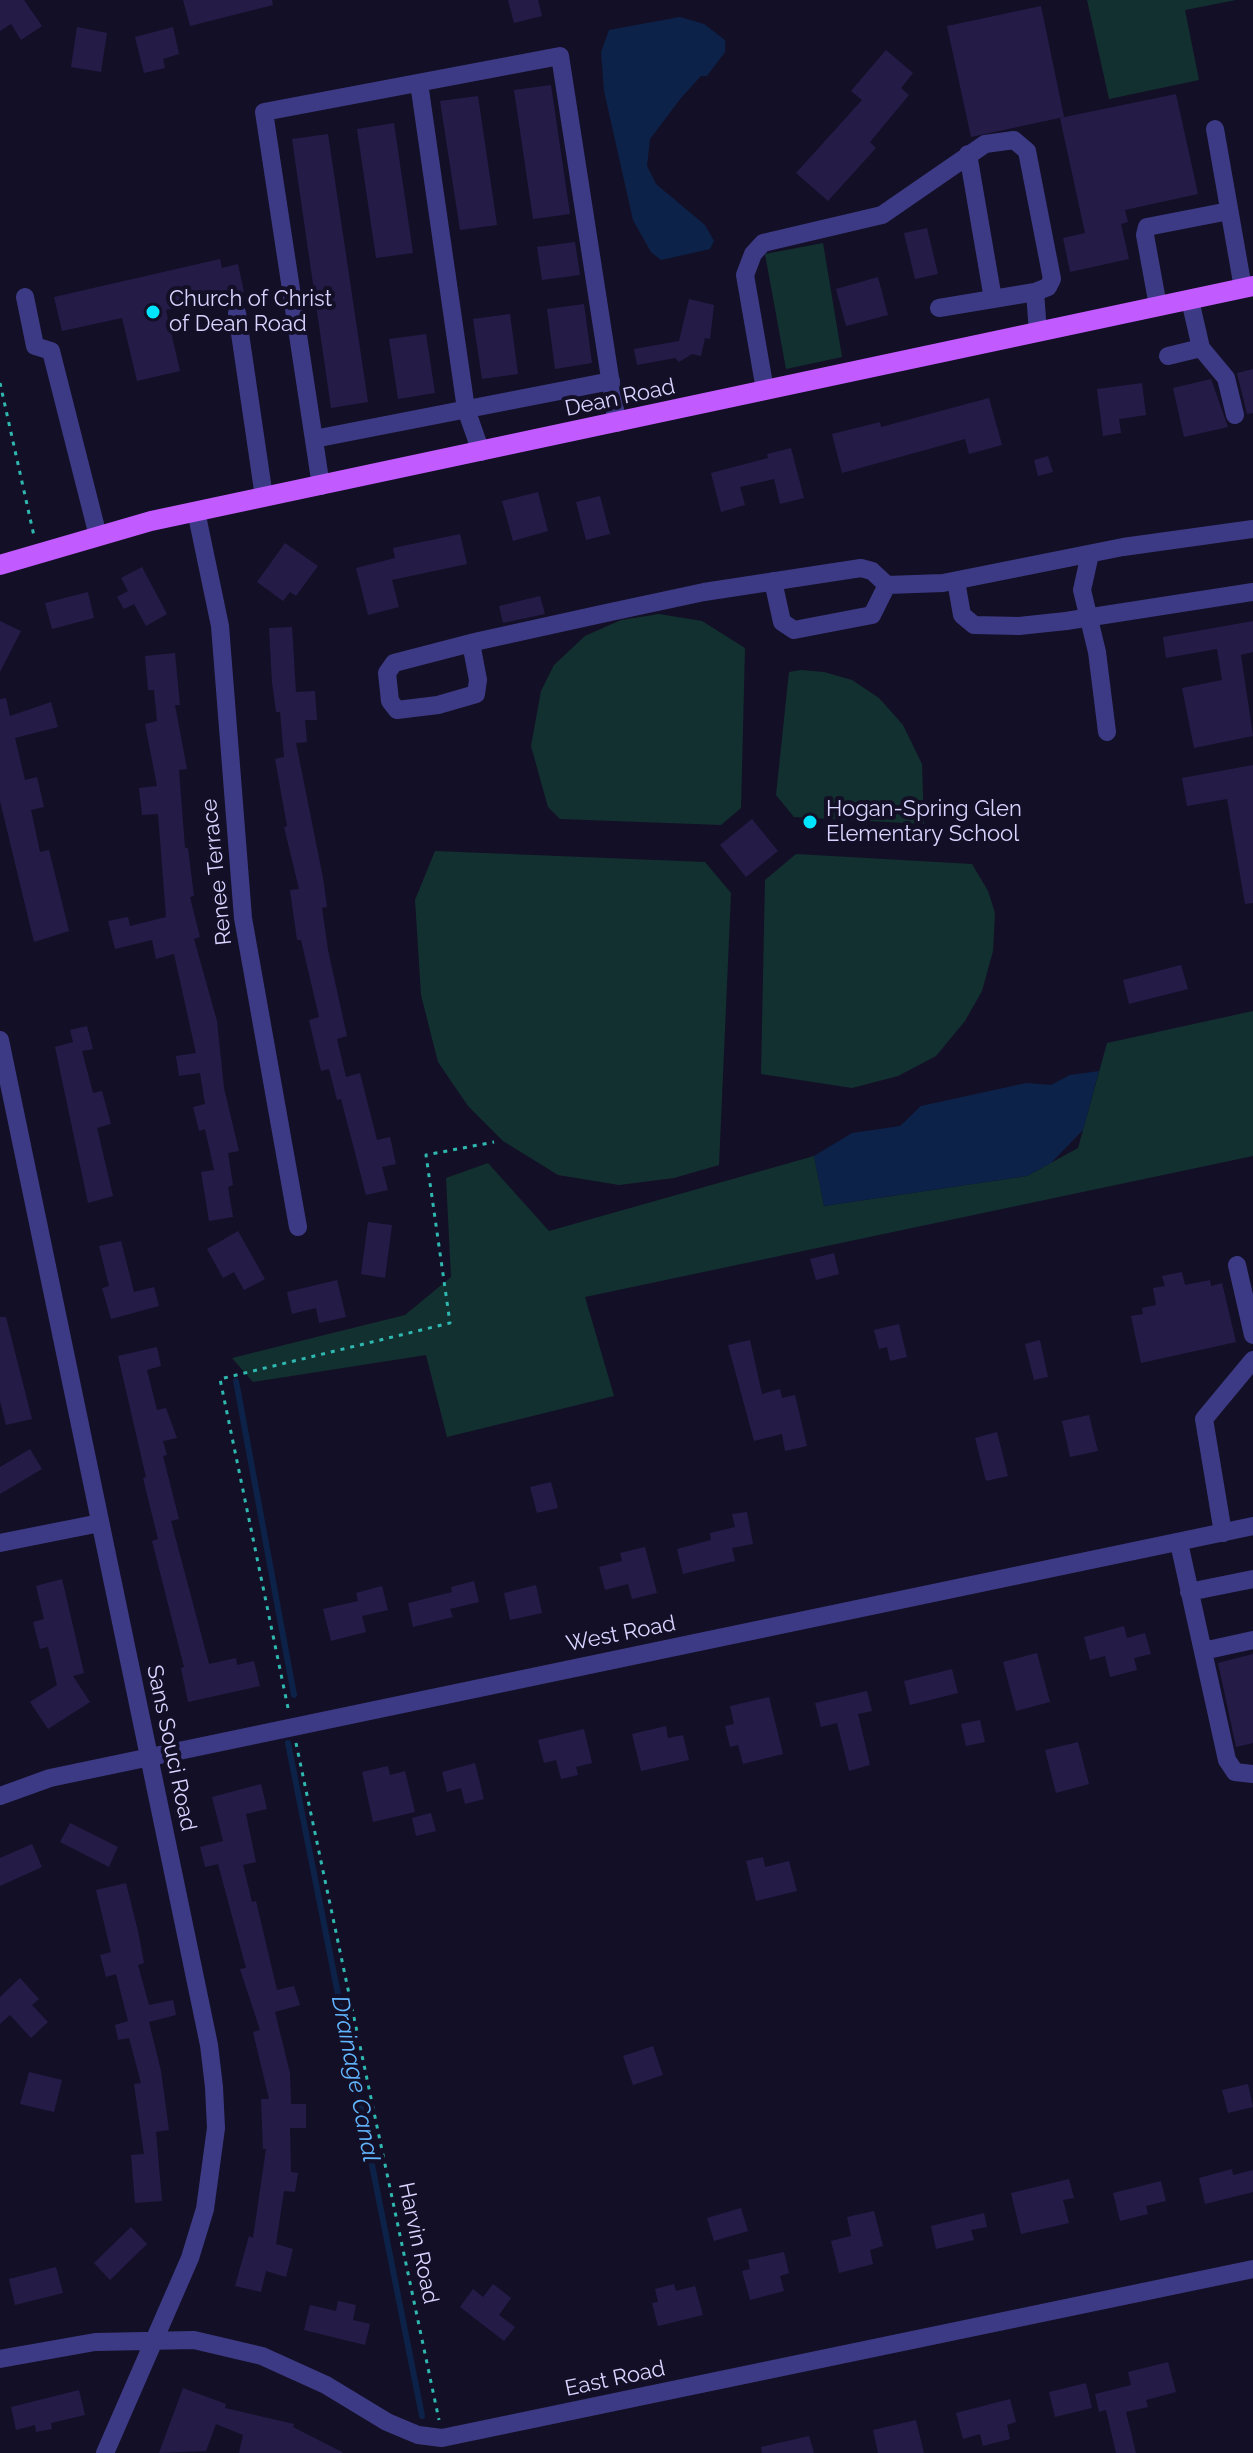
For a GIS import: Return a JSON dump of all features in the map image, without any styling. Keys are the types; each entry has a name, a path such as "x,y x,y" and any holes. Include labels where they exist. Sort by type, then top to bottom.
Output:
{"main road":[{"name":"Dean Road","path":"0,565 196,511 1248,287"}],"street":[{"path":"321,486 264,112 560,56 617,423"},
{"path":"419,83 466,409 481,452"},
{"path":"1215,129 1229,211 1248,287"},
{"path":"765,390 745,275 753,254 763,243 882,215 985,144 1014,140 1027,151 1052,279 1048,287 1035,292 939,308"},
{"path":"968,154 993,299"},
{"path":"1158,306 1145,235 1147,227 1229,211"},
{"path":"1035,292 1038,332"},
{"path":"25,297 35,346 51,351 98,536"},
{"path":"1190,300 1201,348 1226,378 1235,415"},
{"path":"237,313 264,497"},
{"path":"1168,356 1201,348"},
{"path":"314,439 611,381"},
{"name":"Renee Terrace","path":"196,511 220,626 239,891 298,1227"},
{"path":"471,643 478,680 476,694 438,705 397,710 390,701 387,673 394,663 471,643 704,592 861,568 872,571 887,585 956,581 1090,554 1253,529"},
{"path":"1090,554 1082,590 1090,616 1107,732"},
{"path":"773,581 782,622 794,630 872,615 887,585"},
{"path":"956,581 962,615 974,625 1019,626 1253,592"},
{"name":"Sans Souci Road","path":"0,1040 209,2045 216,2128 205,2209 190,2258 105,2453"},
{"path":"1237,1265 1253,1335"},
{"path":"1223,1533 1204,1419 1253,1360"},
{"path":"0,1543 100,1523"},
{"name":"West Road","path":"0,1796 50,1778 1253,1526"},
{"path":"1179,1543 1227,1760 1235,1772 1253,1774"},
{"path":"1189,1592 1253,1579"},
{"path":"1203,1651 1253,1640"},
{"name":"East Road","path":"0,2359 63,2346 156,2338 194,2340 262,2356 326,2385 387,2422 418,2435 442,2438 1253,2269"}],"path":[{"path":"0,383 38,553"},
{"name":"Harvin Road","path":"442,2438 220,1379 450,1323 426,1155 494,1142"}],"green space":[{"path":"1087,0 1236,0 1185,10 1199,80 1109,99"},
{"path":"823,243 842,357 786,369 765,254"},
{"path":"659,614 702,621 745,648 741,808 721,825 560,819 548,807 531,746 541,691 554,665 585,636 621,620"},
{"path":"789,672 824,672 852,680 879,698 903,725 922,764 924,824 794,817 776,795"},
{"path":"435,851 705,862 731,893 719,1165 674,1178 619,1185 558,1175 503,1141 468,1106 438,1062 421,995 415,900"},
{"path":"796,854 972,864 988,891 995,913 993,951 982,991 965,1021 936,1056 898,1076 852,1088 761,1074 765,880"},
{"path":"1253,1011 1253,1156 585,1297 614,1396 447,1437 426,1355 253,1382 232,1358 405,1315 451,1277 446,1178 488,1163 549,1231 814,1156 824,1206 1027,1176 1078,1148 1107,1043"}],"water":[{"path":"680,17 704,24 725,40 725,52 707,76 701,76 681,98 650,139 647,166 656,184 705,225 714,241 710,249 661,260 651,252 633,220 604,91 601,52 609,30"},
{"path":"1099,1071 1083,1130 1051,1163 1027,1176 824,1206 814,1156 852,1133 900,1126 921,1106 1026,1083 1051,1085 1070,1075"}],"building":[{"path":"0,0 24,0 42,26 21,40 11,24 0,31"},
{"path":"183,0 272,0 273,5 190,26"},
{"path":"508,0 538,0 542,16 514,23"},
{"path":"1041,6 1064,117 971,137 947,26"},
{"path":"77,27 107,33 101,72 71,67"},
{"path":"173,27 179,54 163,59 165,68 144,73 135,37"},
{"path":"886,50 913,73 901,88 909,95 870,142 876,148 828,201 796,173 862,100 851,91"},
{"path":"551,85 570,214 533,219 514,90"},
{"path":"1176,94 1198,194 1125,210 1128,222 1121,224 1129,259 1070,272 1063,238 1085,233 1060,118"},
{"path":"478,96 497,225 460,230 440,101"},
{"path":"394,123 413,253 376,258 357,129"},
{"path":"328,134 368,402 331,408 292,139"},
{"path":"927,228 938,274 915,279 904,233"},
{"path":"575,242 580,275 542,280 537,247"},
{"path":"220,259 222,268 238,264 244,292 166,310 180,371 137,381 122,318 62,331 54,297"},
{"path":"878,277 888,315 846,326 836,289"},
{"path":"689,299 714,305 710,339 705,338 701,356 692,354 679,362 675,358 637,365 634,349 679,341"},
{"path":"584,304 592,363 555,369 547,309"},
{"path":"510,314 518,374 482,379 473,319"},
{"path":"426,334 435,393 398,399 389,339"},
{"path":"1253,369 1253,413 1247,414 1237,373"},
{"path":"1211,379 1228,427 1184,437 1173,388"},
{"path":"1142,383 1146,415 1119,419 1121,433 1103,436 1097,389"},
{"path":"989,398 1002,445 969,454 965,439 842,473 832,434 880,422 881,427"},
{"path":"791,448 804,498 780,504 774,479 740,487 745,505 721,512 711,473 768,458 767,454"},
{"path":"1048,456 1053,472 1038,476 1034,460"},
{"path":"538,492 548,531 513,541 502,501"},
{"path":"600,496 610,534 586,540 576,502"},
{"path":"460,534 467,564 392,580 399,607 368,615 356,568 395,558 393,548"},
{"path":"285,543 318,566 296,596 290,592 283,601 257,582"},
{"path":"142,567 167,614 146,626 134,604 124,609 117,597 128,591 121,578"},
{"path":"88,592 94,618 52,629 45,603"},
{"path":"540,596 545,614 503,623 499,606"},
{"path":"0,621 21,631 0,672"},
{"path":"1253,621 1253,652 1241,655 1253,736 1194,748 1182,688 1222,680 1217,649 1166,658 1163,637"},
{"path":"292,627 296,692 315,691 317,720 305,720 307,742 296,743 323,878 327,907 322,908 328,950 347,1036 337,1039 346,1077 360,1073 377,1140 390,1137 396,1164 382,1167 388,1190 366,1195 341,1099 337,1100 329,1069 321,1071 309,1020 319,1017 301,940 297,940 290,890 299,889 284,827 287,826 275,759 284,757 280,712 276,712 272,682 269,628"},
{"path":"175,653 180,705 175,705 187,769 179,770 185,848 188,848 194,896 190,897 200,937 194,939 217,1021 224,1088 239,1151 228,1153 233,1185 228,1187 233,1217 209,1221 201,1172 214,1170 205,1129 199,1131 193,1107 205,1104 200,1073 179,1076 176,1056 196,1053 174,954 156,959 152,940 115,949 108,921 128,917 130,926 166,917 158,814 142,815 139,788 157,786 145,724 157,721 154,690 148,690 145,656"},
{"path":"6,698 10,716 51,702 58,727 15,738 25,780 37,777 44,807 31,810 40,852 49,850 69,931 34,942 0,801 0,699"},
{"path":"1253,765 1253,903 1245,904 1227,799 1187,806 1182,778"},
{"path":"752,819 778,851 746,877 720,845"},
{"path":"1181,965 1188,989 1129,1004 1123,980"},
{"path":"87,1026 93,1049 82,1051 93,1093 102,1091 111,1124 97,1128 113,1196 88,1203 55,1047 73,1042 70,1030"},
{"path":"368,1222 392,1225 385,1278 361,1274"},
{"path":"238,1231 265,1279 244,1290 234,1272 223,1278 207,1249"},
{"path":"121,1241 134,1292 154,1287 159,1306 111,1319 102,1288 109,1286 99,1246"},
{"path":"834,1253 839,1274 816,1280 810,1259"},
{"path":"1182,1272 1185,1285 1210,1280 1211,1286 1222,1283 1236,1342 1141,1363 1131,1316 1143,1314 1142,1308 1156,1305 1153,1288 1165,1286 1162,1276"},
{"path":"337,1280 346,1317 319,1323 316,1308 292,1314 287,1292"},
{"path":"0,1317 6,1317 32,1419 6,1425 0,1401"},
{"path":"899,1324 907,1357 890,1361 887,1347 879,1349 874,1330"},
{"path":"750,1340 762,1394 780,1389 782,1398 795,1395 807,1446 785,1451 782,1434 754,1441 728,1345"},
{"path":"1040,1340 1048,1377 1034,1380 1025,1344"},
{"path":"157,1347 161,1366 147,1370 157,1410 166,1408 177,1438 163,1441 167,1455 163,1456 179,1519 171,1521 209,1664 236,1658 237,1665 254,1661 260,1686 188,1702 181,1668 184,1667 152,1541 158,1539 143,1478 146,1477 118,1356"},
{"path":"1089,1415 1098,1451 1070,1457 1062,1421"},
{"path":"997,1432 1008,1476 986,1481 975,1438"},
{"path":"30,1449 42,1469 0,1494 0,1467"},
{"path":"551,1482 558,1508 537,1513 530,1487"},
{"path":"747,1512 753,1544 732,1548 735,1561 683,1574 677,1549 711,1540 710,1533 735,1527 732,1514"},
{"path":"645,1547 657,1593 632,1599 628,1584 605,1590 599,1567 622,1561 620,1553"},
{"path":"62,1579 84,1673 73,1676 90,1702 48,1729 30,1702 57,1685 48,1647 40,1649 33,1622 44,1619 36,1586"},
{"path":"474,1581 479,1602 450,1609 453,1617 413,1627 408,1603 452,1592 451,1587"},
{"path":"536,1585 542,1613 510,1620 504,1593"},
{"path":"382,1586 388,1610 362,1616 366,1632 331,1641 323,1609 358,1601 356,1593"},
{"path":"1124,1626 1127,1638 1145,1633 1151,1654 1134,1658 1137,1670 1110,1677 1105,1656 1090,1660 1084,1637"},
{"path":"1037,1653 1050,1702 1016,1711 1003,1662"},
{"path":"1253,1654 1253,1743 1236,1747 1218,1663"},
{"path":"952,1669 958,1693 910,1705 904,1681"},
{"path":"867,1691 872,1711 858,1714 870,1765 849,1771 837,1723 821,1727 815,1703"},
{"path":"769,1697 783,1754 743,1764 738,1745 730,1747 725,1726 734,1724 730,1706"},
{"path":"980,1720 985,1742 966,1746 961,1724"},
{"path":"666,1726 668,1738 683,1735 689,1760 641,1771 632,1734"},
{"path":"584,1729 592,1763 576,1767 578,1775 561,1779 556,1760 544,1763 538,1740"},
{"path":"1078,1742 1089,1784 1056,1793 1045,1750"},
{"path":"475,1763 484,1799 465,1804 461,1788 447,1792 442,1772"},
{"path":"388,1766 390,1775 405,1771 415,1812 373,1822 362,1772"},
{"path":"261,1784 267,1809 246,1814 256,1862 243,1865 252,1902 256,1901 277,1990 294,1986 300,2005 275,2012 290,2073 291,2104 306,2104 306,2128 290,2128 291,2172 298,2173 295,2192 284,2191 276,2244 293,2249 286,2277 266,2271 261,2292 235,2286 249,2236 253,2238 266,2149 263,2149 261,2099 269,2099 253,2032 260,2030 240,1969 246,1968 218,1864 205,1867 200,1847 223,1841 212,1797"},
{"path":"431,1813 436,1831 416,1836 412,1818"},
{"path":"70,1823 118,1847 109,1867 60,1842"},
{"path":"32,1844 42,1867 0,1886 0,1858"},
{"path":"763,1857 765,1867 789,1861 797,1891 756,1901 746,1861"},
{"path":"126,1883 144,1963 138,1965 149,2005 173,2000 176,2015 149,2022 161,2071 169,2130 156,2132 162,2201 135,2203 131,2155 144,2154 134,2084 141,2083 129,2038 118,2040 115,2025 128,2021 116,1974 106,1977 100,1955 111,1952 96,1890"},
{"path":"20,1978 39,1999 32,2005 48,2022 31,2038 10,2015 0,2024 0,1997"},
{"path":"653,2046 663,2075 633,2085 623,2056"},
{"path":"29,2072 62,2080 54,2112 20,2104"},
{"path":"1248,2084 1253,2107 1228,2113 1222,2090"},
{"path":"1232,2169 1233,2175 1253,2170 1253,2192 1205,2204 1199,2178"},
{"path":"1069,2179 1074,2198 1063,2200 1069,2223 1021,2234 1011,2193"},
{"path":"1161,2181 1166,2201 1146,2206 1148,2214 1120,2221 1113,2193"},
{"path":"741,2208 748,2231 714,2241 707,2218"},
{"path":"874,2211 883,2246 870,2250 873,2264 839,2273 831,2241 851,2236 847,2217"},
{"path":"984,2213 987,2227 971,2230 974,2240 936,2249 931,2226"},
{"path":"131,2227 147,2244 110,2280 94,2263"},
{"path":"784,2252 789,2273 780,2276 784,2291 750,2300 742,2271 750,2269 748,2260"},
{"path":"56,2267 63,2293 15,2305 9,2279"},
{"path":"493,2284 511,2298 499,2315 515,2327 504,2341 460,2307 473,2289 483,2297"},
{"path":"674,2284 676,2291 695,2286 703,2315 658,2326 652,2303 658,2302 655,2289"},
{"path":"338,2301 356,2305 353,2320 370,2324 365,2345 304,2330 310,2305 336,2311"},
{"path":"1168,2362 1176,2392 1146,2400 1148,2407 1126,2412 1136,2453 1116,2453 1106,2410 1099,2412 1095,2394 1131,2385 1128,2372"},
{"path":"1086,2383 1092,2408 1055,2417 1049,2392"},
{"path":"183,2388 226,2404 225,2408 294,2424 293,2427 344,2453 239,2453 243,2435 216,2424 206,2451 159,2453"},
{"path":"79,2390 85,2415 51,2423 52,2429 36,2432 35,2425 16,2430 11,2407"},
{"path":"1010,2399 1016,2422 1007,2425 1010,2439 983,2446 980,2434 963,2439 956,2413"},
{"path":"916,2420 924,2453 878,2453 873,2430"},
{"path":"809,2436 814,2453 762,2453 761,2447"}],"waterway":[{"name":"Drainage Canal","path":"236,1381 294,1695"},
{"name":"Drainage Canal","path":"288,1743 422,2416"}],"place":[{"name":"Church of Christ of Dean Road","path":"153,312"},
{"name":"Hogan-Spring Glen Elementary School","path":"810,822"}]}
